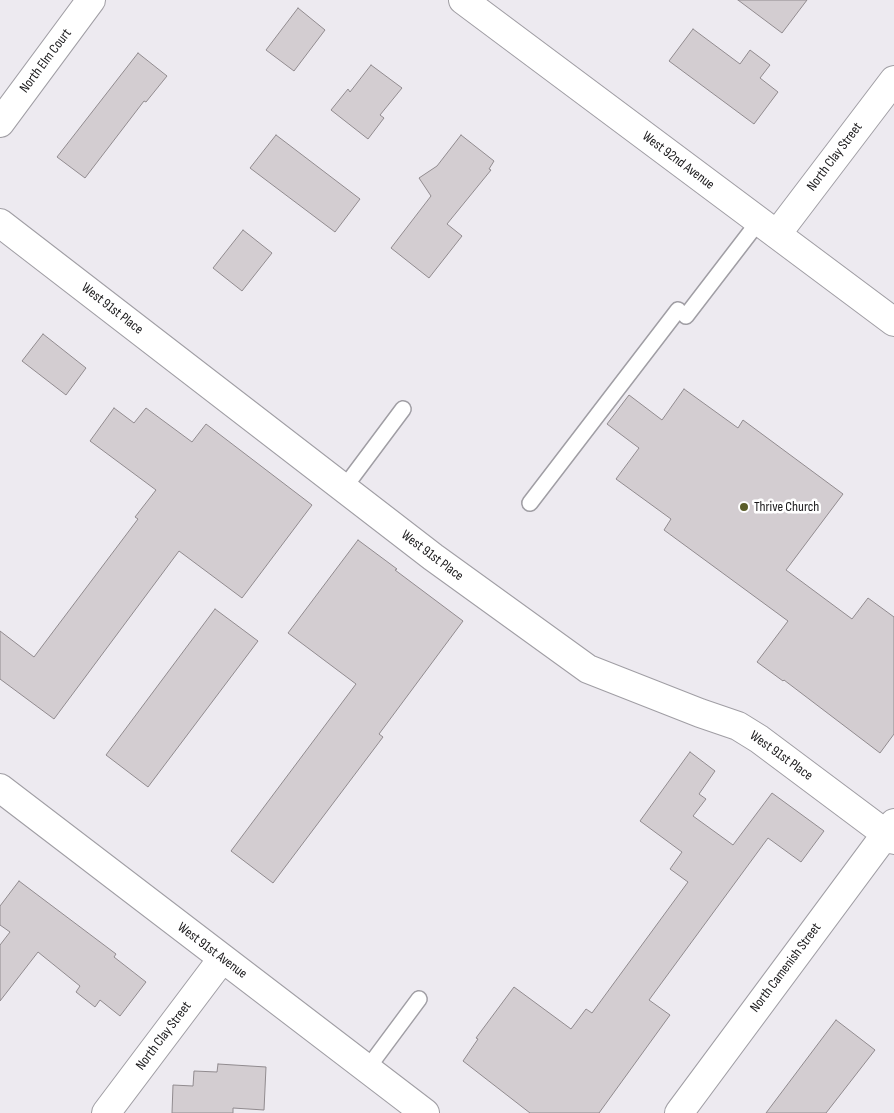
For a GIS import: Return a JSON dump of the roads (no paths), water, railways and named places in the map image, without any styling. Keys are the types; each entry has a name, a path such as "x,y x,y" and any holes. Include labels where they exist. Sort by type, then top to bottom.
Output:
{"street":[{"name":"North Elm Court","path":"0,123 91,0"},
{"name":"West 92nd Avenue","path":"463,0 894,322"},
{"name":"North Clay Street","path":"768,228 894,80"},
{"name":"West 91st Place","path":"0,223 433,557 588,668 700,713 738,726 891,832"},
{"name":"West 91st Avenue","path":"0,788 425,1113"},
{"name":"North Camenish Street","path":"679,1113 891,832"},
{"name":"North Clay Street","path":"106,1113 222,958"}],"lane":[{"path":"530,503 682,313 768,228"},
{"path":"344,488 403,409"},
{"path":"367,1069 419,999"}],"place":[{"name":"Thrive Church","path":"744,507"}]}
